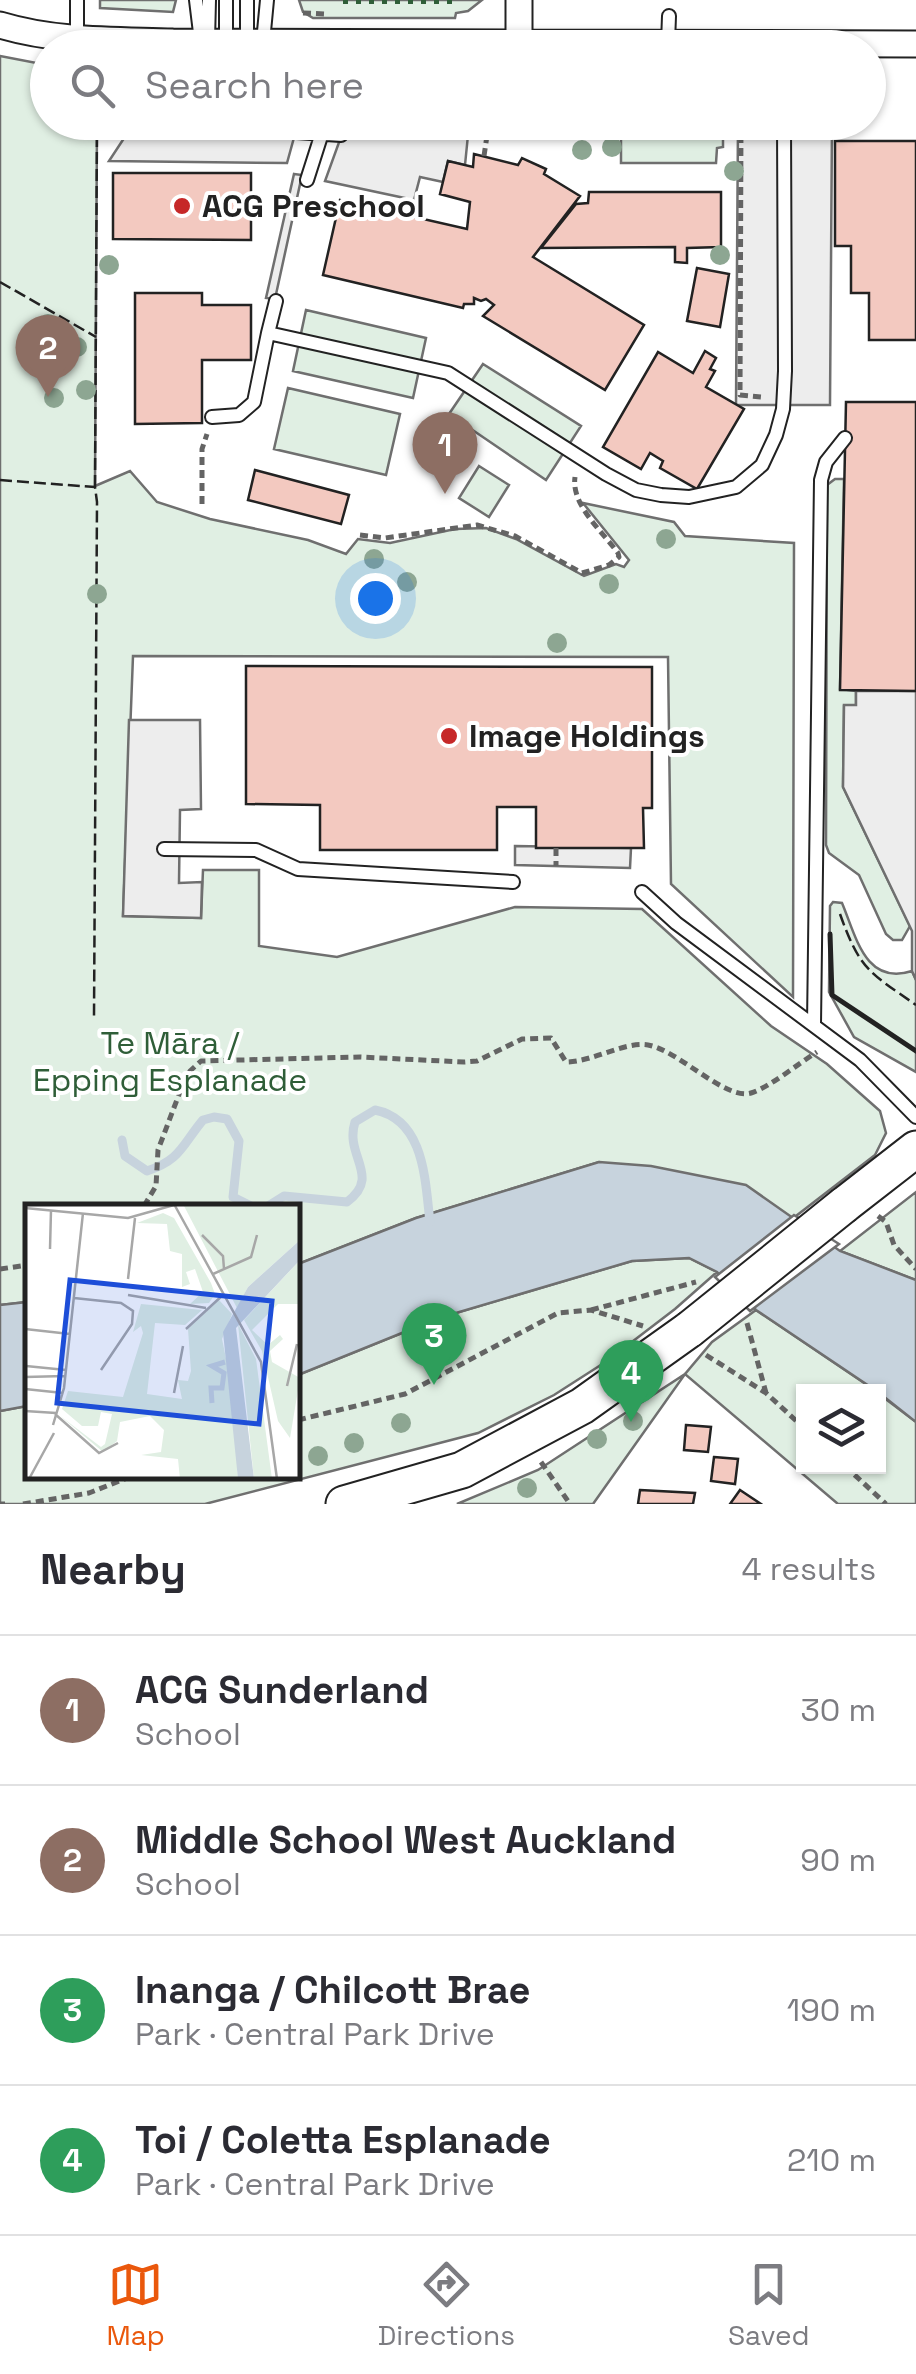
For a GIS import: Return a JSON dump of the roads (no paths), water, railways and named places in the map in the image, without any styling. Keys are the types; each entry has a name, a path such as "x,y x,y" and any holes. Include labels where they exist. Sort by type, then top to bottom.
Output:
{"main road":[{"path":"344,1504 462,1470 582,1406 693,1338 858,1208 916,1149"}],"street":[{"path":"519,0 519,30"},
{"path":"0,26 30,33"},
{"path":"886,44 916,44"}],"lane":[{"path":"77,0 77,30"},
{"path":"196,0 220,30"},
{"path":"208,0 223,30"},
{"path":"226,0 228,30"},
{"path":"234,30 247,0"},
{"path":"239,30 267,0"},
{"path":"668,30 669,16"},
{"path":"308,180 318,140"},
{"path":"268,333 448,373 577,457 636,490 689,497 736,487 762,465 776,435 785,392 784,140"},
{"path":"212,417 239,415 254,402 276,301"},
{"path":"814,1025 821,480 826,462 845,438"},
{"path":"164,849 256,850 298,869 513,882"},
{"path":"642,892 676,923 860,1060 916,1117"}],"waterway":[{"path":"271,1204 284,1196 347,1202 357,1192 362,1174 354,1145 355,1122 375,1110 392,1116 413,1139 424,1171 430,1222"},
{"path":"122,1140 125,1156 147,1171 174,1157 203,1120 227,1119 239,1141 233,1197 247,1204"}],"place":[{"name":"ACG Preschool","path":"182,206"},
{"name":"Middle School West Auckland","path":"48,397"},
{"name":"ACG Sunderland","path":"445,494"},
{"name":"Image Holdings","path":"449,736"},
{"name":"Inanga / Chilcott Brae","path":"434,1385"},
{"name":"Toi / Coletta Esplanade","path":"631,1422"}],"park label":[{"name":"Te Māra / Epping Esplanade","path":"170,1062"}]}
